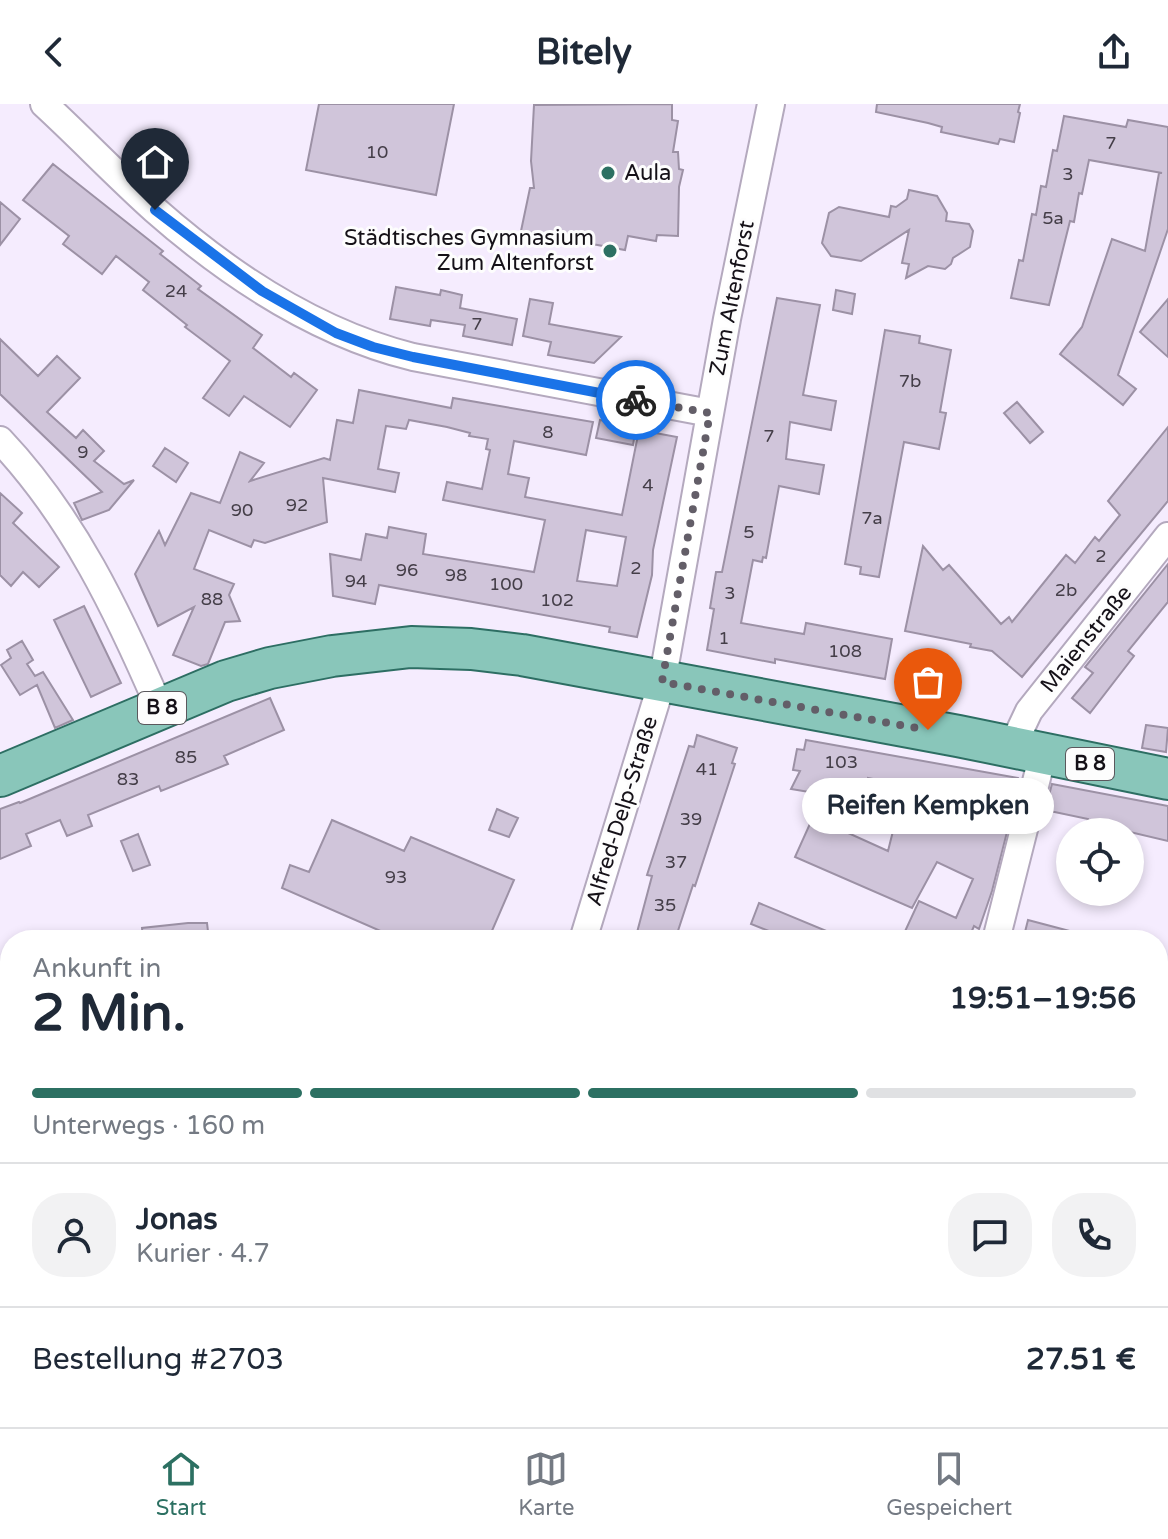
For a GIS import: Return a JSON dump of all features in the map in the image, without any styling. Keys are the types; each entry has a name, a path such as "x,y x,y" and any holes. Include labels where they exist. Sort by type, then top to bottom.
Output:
{"main road":[{"name":"B 8","path":"0,776 255,671 329,656 411,647 522,655 1168,779"}],"street":[{"path":"44,104 155,210 198,244 262,291 336,333 413,357 710,413"},
{"name":"Zum Altenforst","path":"662,682 710,413 771,104"},
{"path":"0,440 37,481 85,553 160,709"},
{"name":"Maienstraße","path":"999,930 1026,821 1029,711 1168,536"},
{"name":"Alfred-Delp-Straße","path":"586,930 662,682"}],"building":[{"path":"319,104 454,104 436,195 306,170"},
{"name":"Aula","path":"672,104 672,120 678,121 673,152 678,152 679,169 683,170 679,187 678,236 657,235 656,241 628,236 625,250 521,231 530,188 534,188 531,161 534,105"},
{"path":"877,104 1020,104 1020,113 1014,142 1000,139 998,144 941,132 942,127 876,112"},
{"path":"1064,116 1126,127 1128,120 1168,127 1168,229 1118,375 1136,389 1123,405 1060,354 1082,327 1112,239 1145,251 1159,173 1162,173 1089,160 1049,305 1011,298 1019,260 1023,261 1032,214 1036,215 1041,186 1046,187"},
{"path":"53,164 163,251 160,254 201,286 198,289 262,335 253,348 291,377 294,373 317,390 290,427 244,396 229,416 203,398 230,361 143,290 149,282 116,256 102,274 63,244 69,236 23,200"},
{"path":"909,190 937,196 947,213 946,221 969,224 973,231 970,247 953,258 951,264 945,269 928,266 906,278 909,264 902,263 909,230 861,261 831,256 822,243 829,213 839,207 889,217 891,206 896,207 907,199"},
{"path":"0,202 20,219 0,245"},
{"path":"396,287 440,295 441,290 462,295 460,308 517,319 512,345 463,336 465,325 431,320 430,326 390,319"},
{"path":"836,290 855,294 852,314 833,310"},
{"path":"777,298 820,305 803,395 836,401 831,430 790,422 786,459 824,465 819,494 779,486 766,558 763,557 762,562 753,560 741,623 804,634 806,623 892,639 885,679 707,650 716,572 722,572"},
{"path":"530,299 553,303 549,324 621,337 594,363 548,355 551,342 523,336"},
{"path":"1168,299 1168,357 1140,332"},
{"path":"885,330 920,336 919,343 951,350 940,412 946,413 939,449 904,442 879,577 860,574 861,567 845,564"},
{"path":"0,339 38,376 57,356 80,378 47,412 76,438 83,430 104,451 94,461 124,484 134,480 109,510 82,520 74,503 102,492 0,394"},
{"path":"359,390 451,408 453,398 593,422 586,455 514,441 508,474 529,478 525,497 622,515 639,430 677,437 653,550 652,575 637,637 609,632 610,627 379,585 375,604 333,596 330,554 361,560 366,534 387,538 389,527 426,534 423,554 534,572 545,520 443,500 447,482 482,489 490,450 486,449 488,439 409,420 406,429 386,426 378,469 399,473 395,492 323,478 327,522 265,543 254,540 251,547 209,530 194,569 234,584 229,595 240,621 225,622 208,664 201,666 173,655 194,607 158,626 135,574 159,531 165,545 191,493 220,503 240,452 264,463 250,481 324,458 330,460 337,420 353,423","holes":["586,530 626,537 617,586 577,581"]},
{"path":"1017,402 1043,432 1030,443 1004,413"},
{"path":"600,420 636,427 633,445 596,438"},
{"path":"1168,427 1168,501 1022,677 992,651 905,631 923,546 943,570 949,565 1001,624 1009,617 1012,622 1066,555 1075,563 1095,537 1099,541 1120,515 1108,501"},
{"path":"165,448 188,463 176,482 153,466"},
{"path":"0,493 22,513 13,523 59,567 39,587 23,572 11,586 0,575"},
{"path":"1168,564 1168,602 1128,651 1134,656 1090,713 1072,698 1093,673 1085,667"},
{"path":"84,606 121,683 91,697 54,620"},
{"path":"22,641 33,660 27,664 35,676 43,672 73,720 55,728 37,685 20,695 1,665 11,658 7,650"},
{"path":"270,698 284,730 224,756 228,764 161,791 159,786 88,815 92,826 67,836 60,820 26,834 31,846 0,859 0,809"},
{"path":"1146,725 1168,728 1166,752 1142,748"},
{"path":"697,735 737,748 732,763 735,764 678,930 638,930 652,876 647,875 689,746 694,747"},
{"path":"806,740 1018,778 1020,781 992,891 979,929 974,926 972,930 906,930 919,901 956,918 973,879 937,862 912,908 795,857 813,817 888,851 902,795 902,785 868,778 864,801 791,789 800,771 793,770 797,749 804,750"},
{"path":"1052,784 1168,806 1168,841 1144,835 1144,818 1083,818 1045,810"},
{"path":"497,809 518,818 509,837 489,830"},
{"path":"332,820 404,851 411,837 514,880 492,930 378,930 282,888 290,865 309,872"},
{"path":"138,834 150,865 133,871 121,841"},
{"path":"759,903 824,930 766,930 751,924"},
{"path":"1028,920 1066,930 1026,930"},
{"path":"207,923 208,930 142,930"}],"way so far":[{"path":"636,400 710,413 662,682 928,730"}],"place":[{"name":"Aula","path":"608,173"},
{"name":"Städtisches Gymnasium Zum Altenforst","path":"610,251"},
{"name":"Reifen Kempken","path":"928,730"}],"route":[{"path":"155,210 262,291 336,333 413,357 636,400"}]}
